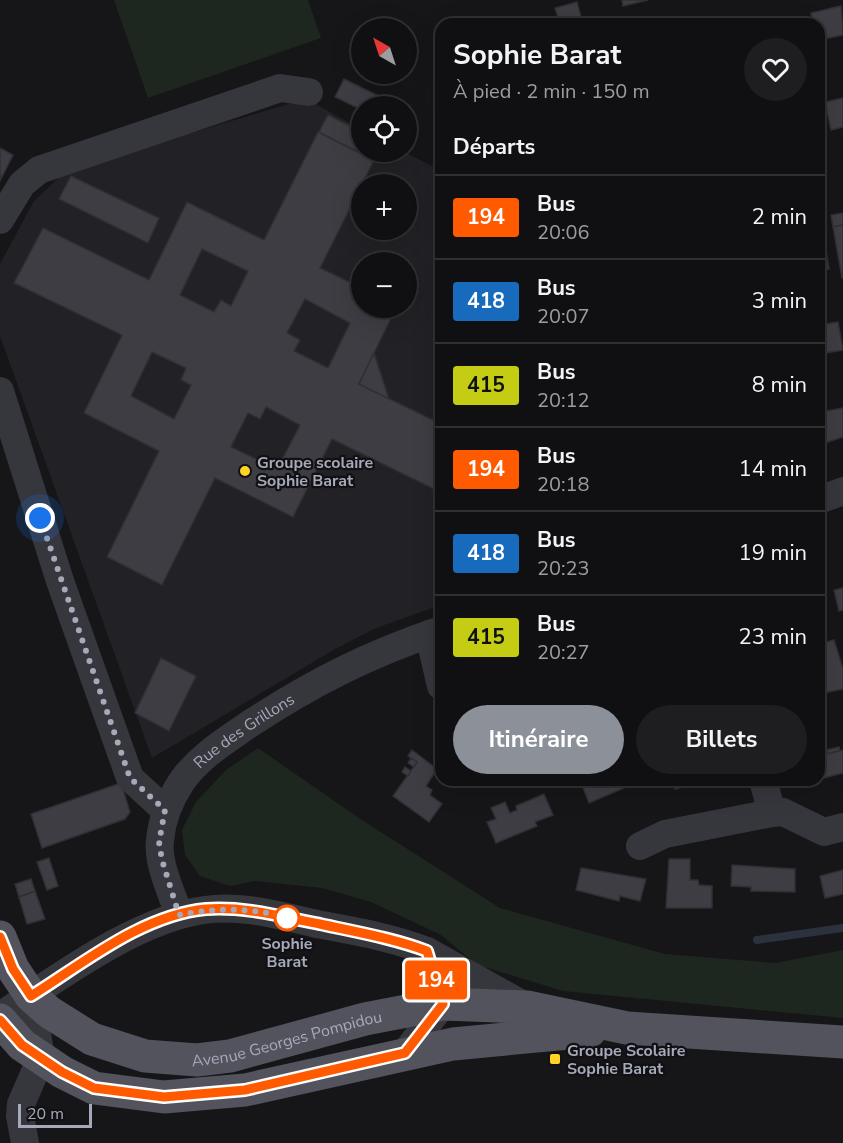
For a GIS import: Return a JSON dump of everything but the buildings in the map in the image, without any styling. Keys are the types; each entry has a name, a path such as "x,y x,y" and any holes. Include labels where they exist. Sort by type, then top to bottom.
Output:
{"main road":[{"name":"Avenue Georges Pompidou","path":"0,937 13,969 31,996 68,1026 92,1039 144,1056 197,1060 230,1056 365,1019 443,1004 527,1007 627,1028 843,1042"},
{"name":"Avenue Georges Pompidou","path":"0,1018 22,1045 94,1088 164,1097 245,1090 453,1044 627,1028"}],"street":[{"path":"0,220 21,184 39,170 280,88 309,92"},
{"path":"0,391 60,581 130,778 165,810"},
{"path":"825,498 843,491"},
{"name":"Rue des Grillons","path":"179,915 162,860 159,842 165,810 183,780 212,749 303,689 347,666 435,632"},
{"path":"765,786 772,813"},
{"path":"640,846 665,834 772,813 783,812 824,832 843,827"},
{"path":"0,1018 131,934 179,915 206,909 262,912 402,941 427,951 527,1007"},
{"path":"405,1053 443,1004 427,951"},
{"path":"25,1143 20,1116 21,1104 41,1058 31,996"}],"shaded area":[{"path":"114,0 308,0 321,38 148,98"},
{"name":"Groupe scolaire Sophie Barat","path":"306,99 351,124 351,162 417,162 417,158 435,168 435,607 376,628 337,648 152,758 0,336 0,264 34,201 68,169"},
{"path":"258,748 359,818 500,908 665,954 775,963 843,950 843,1018 563,991 477,965 441,935 371,902 322,888 255,881 230,886 200,876 185,855 182,830 196,802 226,770"}],"waterway":[{"path":"757,940 843,928"}],"bus line":[{"name":"194","path":"0,937 13,969 31,996 131,934 179,915 206,909 262,912 402,941 427,951 443,1004 405,1053 245,1090 164,1097 94,1088 62,1072 22,1045 0,1020"}],"place":[{"name":"Groupe scolaire Sophie Barat","path":"245,471"},
{"name":"Sophie Barat","path":"287,918"},
{"name":"Groupe Scolaire Sophie Barat","path":"555,1059"}],"route":[{"path":"40,518 130,778 165,810 159,842 162,860 179,915 206,909 233,909 262,912 287,918"}]}
